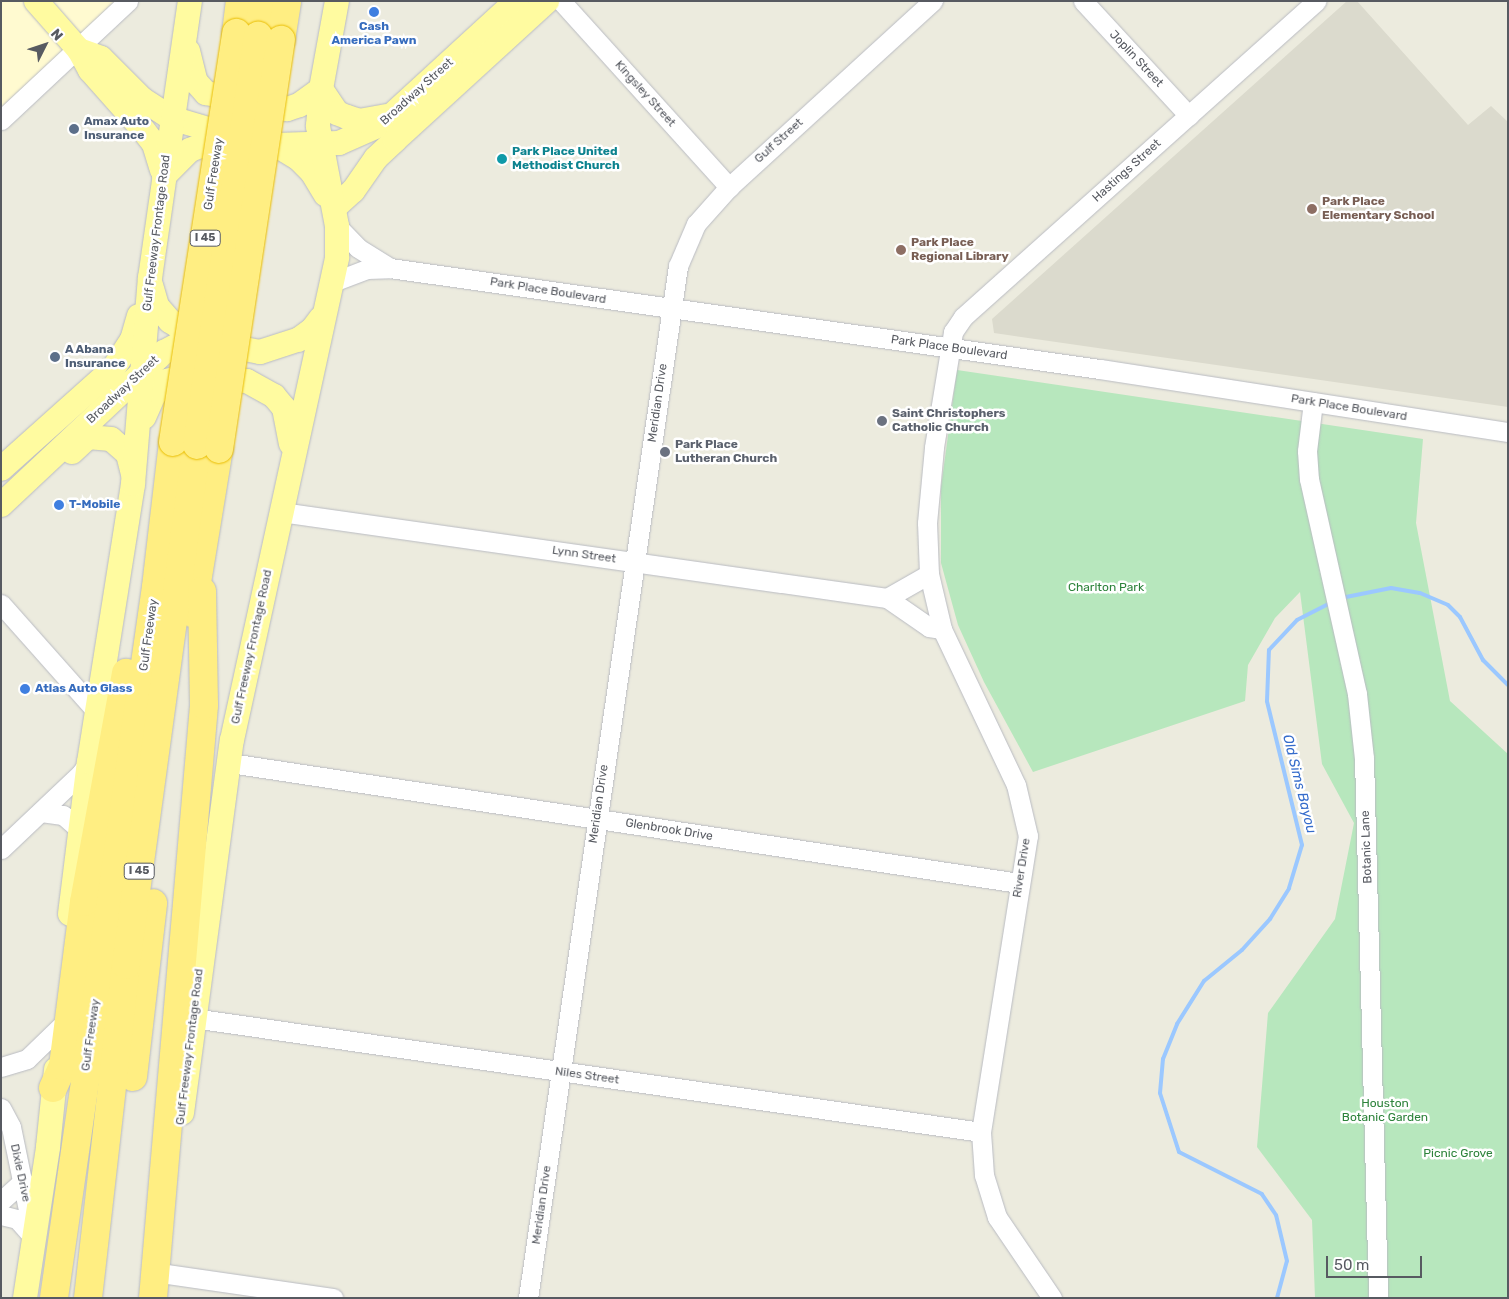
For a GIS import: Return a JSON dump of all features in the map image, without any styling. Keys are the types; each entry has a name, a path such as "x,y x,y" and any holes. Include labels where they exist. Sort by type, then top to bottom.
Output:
{"highway":[{"name":"Gulf Freeway","path":"240,1 258,36"},
{"name":"Gulf Freeway","path":"88,1298 126,965 196,446 263,1"},
{"name":"Gulf Freeway","path":"258,36 287,1"},
{"name":"Gulf Freeway","path":"107,1298 178,695 201,562 196,446"},
{"name":"Gulf Freeway","path":"54,1298 156,587 196,446"},
{"path":"157,1286 203,713 201,562"},
{"path":"53,1088 63,1066 84,902 131,649 156,587"}],"main road":[{"path":"36,1 79,50 90,70 154,144 164,176 190,150 228,135"},
{"name":"Gulf Freeway Frontage Road","path":"25,1298 53,1088 79,829 134,475 140,425 150,278 171,118 186,37 190,1"},
{"name":"Gulf Freeway Frontage Road","path":"157,1298 157,1286 193,1018 232,740 322,318 333,282 336,217 320,143 321,89 337,1"},
{"name":"Broadway Street","path":"228,135 276,145 339,143 369,132 401,108 516,1"},
{"name":"Broadway Street","path":"336,217 353,191 389,146 547,1"},
{"path":"186,37 189,67 196,82 206,93 287,109 299,105 321,89 337,113 359,121 382,118 401,108"},
{"path":"79,50 101,58 142,99 171,118 228,135"},
{"path":"276,145 298,158 312,172 336,217"},
{"path":"150,278 157,306 170,321 199,340"},
{"name":"Broadway Street","path":"1,469 117,364 132,340 150,278"},
{"name":"Broadway Street","path":"1,505 164,352 180,344 199,340 260,352 298,340 312,330 322,318"},
{"path":"140,425 154,395 166,381 182,377 247,382 274,396 284,408 293,457"},
{"path":"54,455 72,452 88,437 111,438 128,454 134,475"}],"street":[{"path":"1,120 79,50 128,1"},
{"name":"Kingsley Street","path":"561,1 729,187"},
{"name":"Gulf Street","path":"670,310 685,245 696,224 729,187 933,1"},
{"name":"Joplin Street","path":"1083,1 1189,116"},
{"name":"Hastings Street","path":"951,348 954,332 963,317 1316,1"},
{"name":"Park Place Boulevard","path":"336,217 358,248 390,268"},
{"name":"Park Place Boulevard","path":"333,282 367,270 390,268 670,310 951,348 1508,432"},
{"name":"Meridian Drive","path":"528,1298 636,563 670,310"},
{"name":"River Drive","path":"951,348 934,447 928,524 929,574 942,629 1016,784 1028,836 1019,883 981,1132 984,1175 997,1216 1052,1298"},
{"name":"Botanic Lane","path":"1314,402 1307,451 1314,500 1357,694 1364,758 1378,1298"},
{"name":"Lynn Street","path":"281,512 887,598 929,627 942,629"},
{"path":"887,598 929,574"},
{"path":"1,604 97,712"},
{"path":"66,676 87,679 105,668"},
{"path":"1,849 81,773 89,762"},
{"name":"Glenbrook Drive","path":"230,763 1019,883"},
{"path":"41,812 63,815 79,829"},
{"name":"Niles Street","path":"193,1018 560,1073 981,1132"},
{"path":"1,1066 27,1059 60,1027"},
{"name":"Dixie Drive","path":"1,1108 11,1127 34,1240"},
{"path":"1,1201 23,1181"},
{"path":"1,1215 17,1219 34,1240"},
{"path":"157,1286 333,1298"}],"shaded area":[{"path":"1,1 117,1 1,110"},
{"name":"Park Place Elementary School","path":"1347,1 1357,1 1468,125 1491,106 1508,122 1508,407 994,333 992,319"}],"green space":[{"name":"Houston Botanic Garden","path":"957,370 1423,439 1416,523 1450,701 1508,754 1508,1298 1315,1298 1312,1220 1257,1147 1268,1013 1335,919 1354,823 1322,764 1300,592 1275,618 1248,665 1245,701 1033,772 984,682 958,625 941,563 941,487"}],"waterway":[{"name":"Old Sims Bayou","path":"1341,598 1391,588 1420,593 1448,605 1460,617 1483,660 1508,685"},
{"name":"Old Sims Bayou","path":"1277,1298 1287,1261 1276,1215 1262,1194 1179,1152 1160,1093 1163,1059 1177,1024 1204,981 1242,950 1270,919 1289,888 1302,845 1267,701 1269,650 1297,620 1332,602"}],"place":[{"name":"Cash America Pawn","path":"374,12"},
{"name":"Amax Auto Insurance","path":"74,129"},
{"name":"Park Place United Methodist Church","path":"502,159"},
{"name":"Park Place Elementary School","path":"1312,209"},
{"name":"Park Place Regional Library","path":"901,250"},
{"name":"A Abana Insurance","path":"55,357"},
{"name":"Saint Christophers Catholic Church","path":"882,421"},
{"name":"Park Place Lutheran Church","path":"665,452"},
{"name":"T-Mobile","path":"59,505"},
{"name":"Atlas Auto Glass","path":"25,689"}],"park label":[{"name":"Charlton Park","path":"1106,588"},
{"name":"Picnic Grove","path":"1458,1154"}]}
